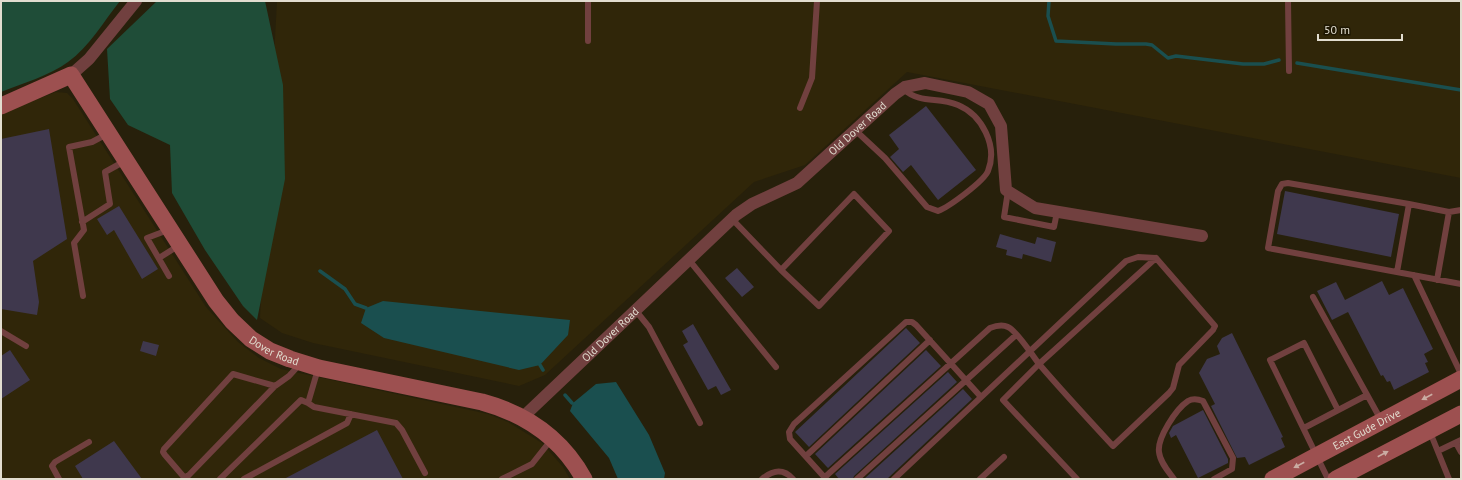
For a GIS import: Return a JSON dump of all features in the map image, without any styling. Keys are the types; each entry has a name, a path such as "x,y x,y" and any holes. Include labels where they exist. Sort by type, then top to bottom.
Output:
{"street":[{"path":"1,106 71,75 89,59 136,1"},
{"name":"Dover Road","path":"71,75 216,301 241,330 260,345 280,356 319,368 482,402 522,417 552,438 572,461 584,479"},
{"name":"Old Dover Road","path":"522,417 732,219 752,204 797,183 903,89 925,84 968,92 989,104 1001,126 1006,190 1008,191"},
{"path":"1008,191 1035,208 1202,236"},
{"name":"East Gude Drive","path":"1273,479 1461,379"},
{"path":"1336,479 1361,470 1461,414"}],"lane":[{"path":"588,1 588,41"},
{"path":"800,108 812,78 816,1"},
{"path":"1288,1 1289,71"},
{"path":"855,130 884,158 927,207 938,211 948,208 988,172 991,147 982,126 975,117 958,105 942,100 926,100 912,96 903,89"},
{"path":"83,296 74,243 84,230 69,147 92,142 108,133"},
{"path":"82,222 110,204 104,172 126,160"},
{"path":"1461,210 1449,212 1288,183 1282,184 1278,191 1268,248 1461,284"},
{"path":"1008,191 1004,217 1054,228 1057,212"},
{"path":"732,219 781,270 819,306 889,230 854,194 781,270"},
{"path":"1397,272 1409,204"},
{"path":"1437,280 1449,212"},
{"path":"169,276 147,238 170,229"},
{"path":"159,258 180,245"},
{"path":"894,479 981,396 1029,352 1126,261 1138,257 1156,258 1215,326 1213,330 1179,365 1173,388 1169,393 1113,446 1068,398 1029,352 1016,335 1008,327 997,326 990,328 951,363 826,478 790,439 789,432 794,424 906,322 912,322 916,325 951,363 965,379 981,396"},
{"path":"1077,479 1003,400 1039,364 1156,258"},
{"path":"689,260 776,367"},
{"path":"1414,275 1461,374"},
{"path":"1313,297 1381,421"},
{"path":"636,311 649,327 700,422"},
{"path":"1,331 26,346"},
{"path":"857,479 965,379 1016,335"},
{"path":"806,456 930,340"},
{"path":"1328,479 1270,360 1304,343 1338,410"},
{"path":"275,386 233,374 164,449 163,452 183,476 188,476 275,386 289,376 301,363"},
{"path":"308,404 319,368"},
{"path":"1304,428 1367,395"},
{"path":"1174,479 1166,468 1159,453 1161,435 1172,419 1188,401 1197,399 1203,401 1233,458 1232,469 1217,478"},
{"path":"220,479 301,400 314,407 396,423 402,430 425,473"},
{"path":"244,479 347,424 351,414"},
{"path":"1430,430 1449,479"},
{"path":"502,479 532,464 552,438"},
{"path":"1438,451 1458,441 1461,452"},
{"path":"59,479 52,466 55,462 89,442"},
{"path":"980,479 1004,457"},
{"path":"762,479 768,474 776,471 787,472 793,479"}],"shaded area":[{"path":"277,1 1461,1 1461,178 907,72 805,165 754,182 545,375 519,386 313,343 282,333 260,318"},
{"path":"56,92 67,93 73,99 206,307 238,342 259,358 281,369 488,414 508,422 542,443 563,467 570,479 1,479 1,113"}],"green space":[{"path":"1,1 120,1 76,56 61,67 1,92"},
{"path":"157,1 265,1 283,85 285,179 257,320 243,306 205,250 172,193 170,145 128,125 110,99 107,49"}],"water":[{"path":"383,301 570,320 568,335 540,365 519,370 384,338 361,323 366,308"},
{"path":"616,382 649,435 665,473 664,479 618,479 609,458 570,411 573,403 596,384"}],"building":[{"path":"926,106 976,170 938,200 911,165 903,172 890,157 899,149 889,135"},
{"path":"49,129 67,239 33,261 39,302 37,315 1,309 1,139"},
{"path":"1285,191 1399,214 1391,257 1277,234"},
{"path":"119,206 158,269 142,279 114,230 107,235 97,219"},
{"path":"1000,234 1035,244 1037,237 1056,242 1051,262 1023,254 1022,259 1006,255 1007,250 996,247"},
{"path":"737,268 754,287 742,297 725,278"},
{"path":"1382,281 1389,295 1403,288 1433,349 1424,354 1428,362 1425,363 1429,372 1394,390 1390,381 1387,382 1383,375 1381,376 1348,312 1332,320 1317,291 1336,282 1345,300"},
{"path":"693,324 731,390 721,395 716,386 708,390 683,345 688,342 682,331"},
{"path":"906,328 920,343 809,447 795,432"},
{"path":"1232,333 1283,437 1281,438 1285,447 1249,465 1245,457 1237,458 1211,406 1215,404 1199,373 1207,359 1220,354 1217,346 1222,338"},
{"path":"143,341 159,345 156,356 140,351"},
{"path":"10,350 30,380 1,399 1,356"},
{"path":"926,350 941,366 828,468 815,454"},
{"path":"948,372 957,382 854,476 853,479 839,479 835,474"},
{"path":"963,389 972,399 887,479 864,479"},
{"path":"1203,410 1228,459 1228,463 1198,478 1176,435 1171,438 1169,433 1173,426"},
{"path":"377,430 403,479 284,479"},
{"path":"114,441 142,479 83,479 75,466"}],"waterway":[{"path":"1049,1 1048,16 1056,41 1146,44 1152,45 1168,58 1176,56 1243,64 1264,64 1279,60"},
{"path":"1297,63 1461,90"},
{"path":"320,271 345,289 355,304 366,308"},
{"path":"540,365 543,370"},
{"path":"565,395 572,403"}]}
